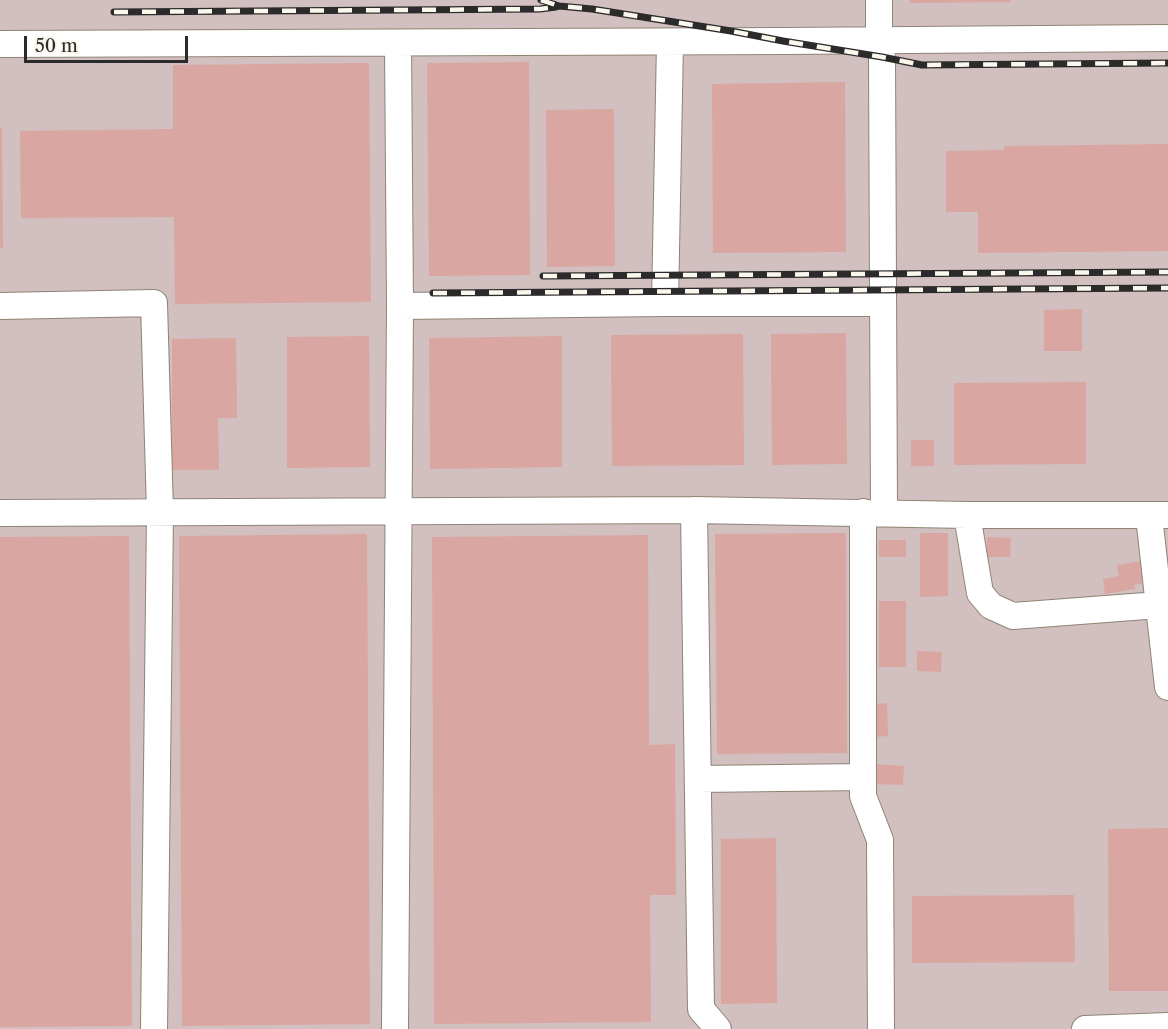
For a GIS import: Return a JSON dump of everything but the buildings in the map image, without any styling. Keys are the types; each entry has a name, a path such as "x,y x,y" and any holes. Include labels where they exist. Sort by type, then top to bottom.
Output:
{"lane":[{"path":"879,0 879,41 882,57 883,303 863,796 880,840 881,1029"},
{"path":"0,44 1168,38"},
{"path":"665,303 670,42"},
{"path":"395,1029 400,306 398,43"},
{"path":"0,306 154,303 160,512 154,1029"},
{"path":"400,306 883,303"},
{"path":"694,510 701,1009 718,1029"},
{"path":"0,513 694,510 967,515 1158,515 1159,605 1168,687"},
{"path":"967,515 980,593 991,606 1013,616 1159,605"},
{"path":"698,779 863,777"},
{"path":"1085,1029 1168,1026"}],"shaded area":[{"path":"0,0 1168,0 1168,1029 0,1029"}],"railway":[{"path":"541,0 559,6 731,31 922,65 1168,63"},
{"path":"114,12 540,9 556,7"},
{"path":"543,276 1168,272"},
{"path":"433,293 1168,288"}]}
